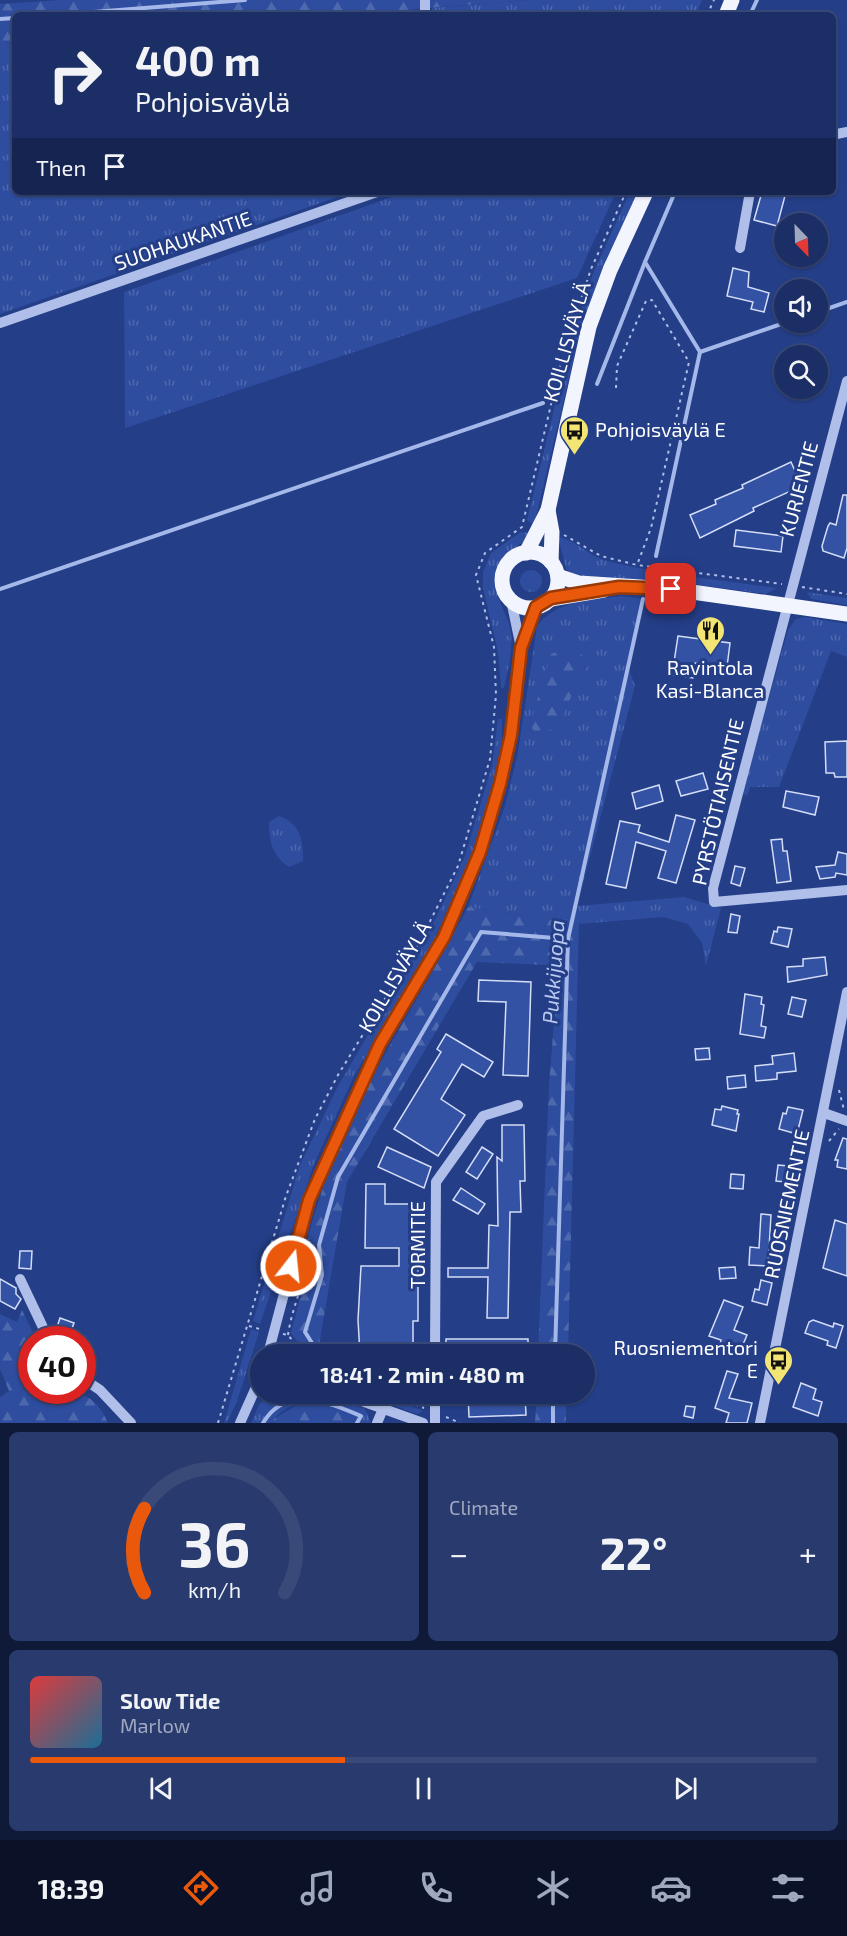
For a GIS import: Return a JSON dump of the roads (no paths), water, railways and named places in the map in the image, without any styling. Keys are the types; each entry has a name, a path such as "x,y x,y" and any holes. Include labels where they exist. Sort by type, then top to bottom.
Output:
{"main road":[{"name":"KOILLISVÄYLÄ","path":"551,562 537,529 548,510 589,327 610,270 645,195"},
{"path":"526,553 537,529"},
{"path":"551,598 555,592 558,576 551,562 544,556 526,553 512,559 504,572 503,587 511,600 519,605 536,607 551,598 619,587"},
{"path":"558,576 579,583 671,589 847,614"}],"street":[{"name":"SUOHAUKANTIE","path":"0,323 368,195"},
{"path":"740,248 749,195"},
{"name":"KURJENTIE","path":"785,606 847,381"},
{"name":"KOILLISVÄYLÄ","path":"511,600 521,648"},
{"name":"PYRSTÖTIAISENTIE","path":"785,606 713,888 714,902 847,890"},
{"name":"KOILLISVÄYLÄ","path":"271,1344 309,1200 380,1044 444,937 480,852 500,784 511,735 521,648 536,607"},
{"name":"RUOSNIEMENTIE","path":"760,1423 847,992"},
{"name":"TORMITIE","path":"435,1344 435,1182 483,1116 518,1105"},
{"path":"824,1113 847,1120"},
{"path":"20,1280 42,1326"},
{"path":"96,1387 131,1423"},
{"path":"240,1423 250,1401"},
{"path":"369,1404 423,1423"},
{"path":"435,1404 435,1423"},
{"path":"377,1423 383,1409"}],"waterway":[{"path":"94,12 245,0"},
{"name":"Pukkijuopa","path":"751,12 757,0"},
{"path":"0,19 12,18"},
{"name":"Pukkijuopa","path":"656,556 700,352 645,262 674,195"},
{"path":"597,384 645,262"},
{"path":"828,309 847,302"},
{"path":"700,352 774,326"},
{"path":"0,589 543,403"},
{"name":"Pukkijuopa","path":"555,1344 568,939 643,599"},
{"path":"313,1344 305,1332 322,1275 319,1245 338,1177 481,932 567,939"},
{"path":"263,1423 272,1411 283,1403 295,1400 322,1402 335,1406 361,1416 357,1423"},
{"name":"Pukkijuopa","path":"553,1404 553,1423"}],"place":[{"name":"Pohjoisväylä E","path":"574,456"},
{"name":"Ravintola Kasi-Blanca","path":"710,656"},
{"name":"Ruosniementori E","path":"779,1386"}]}
